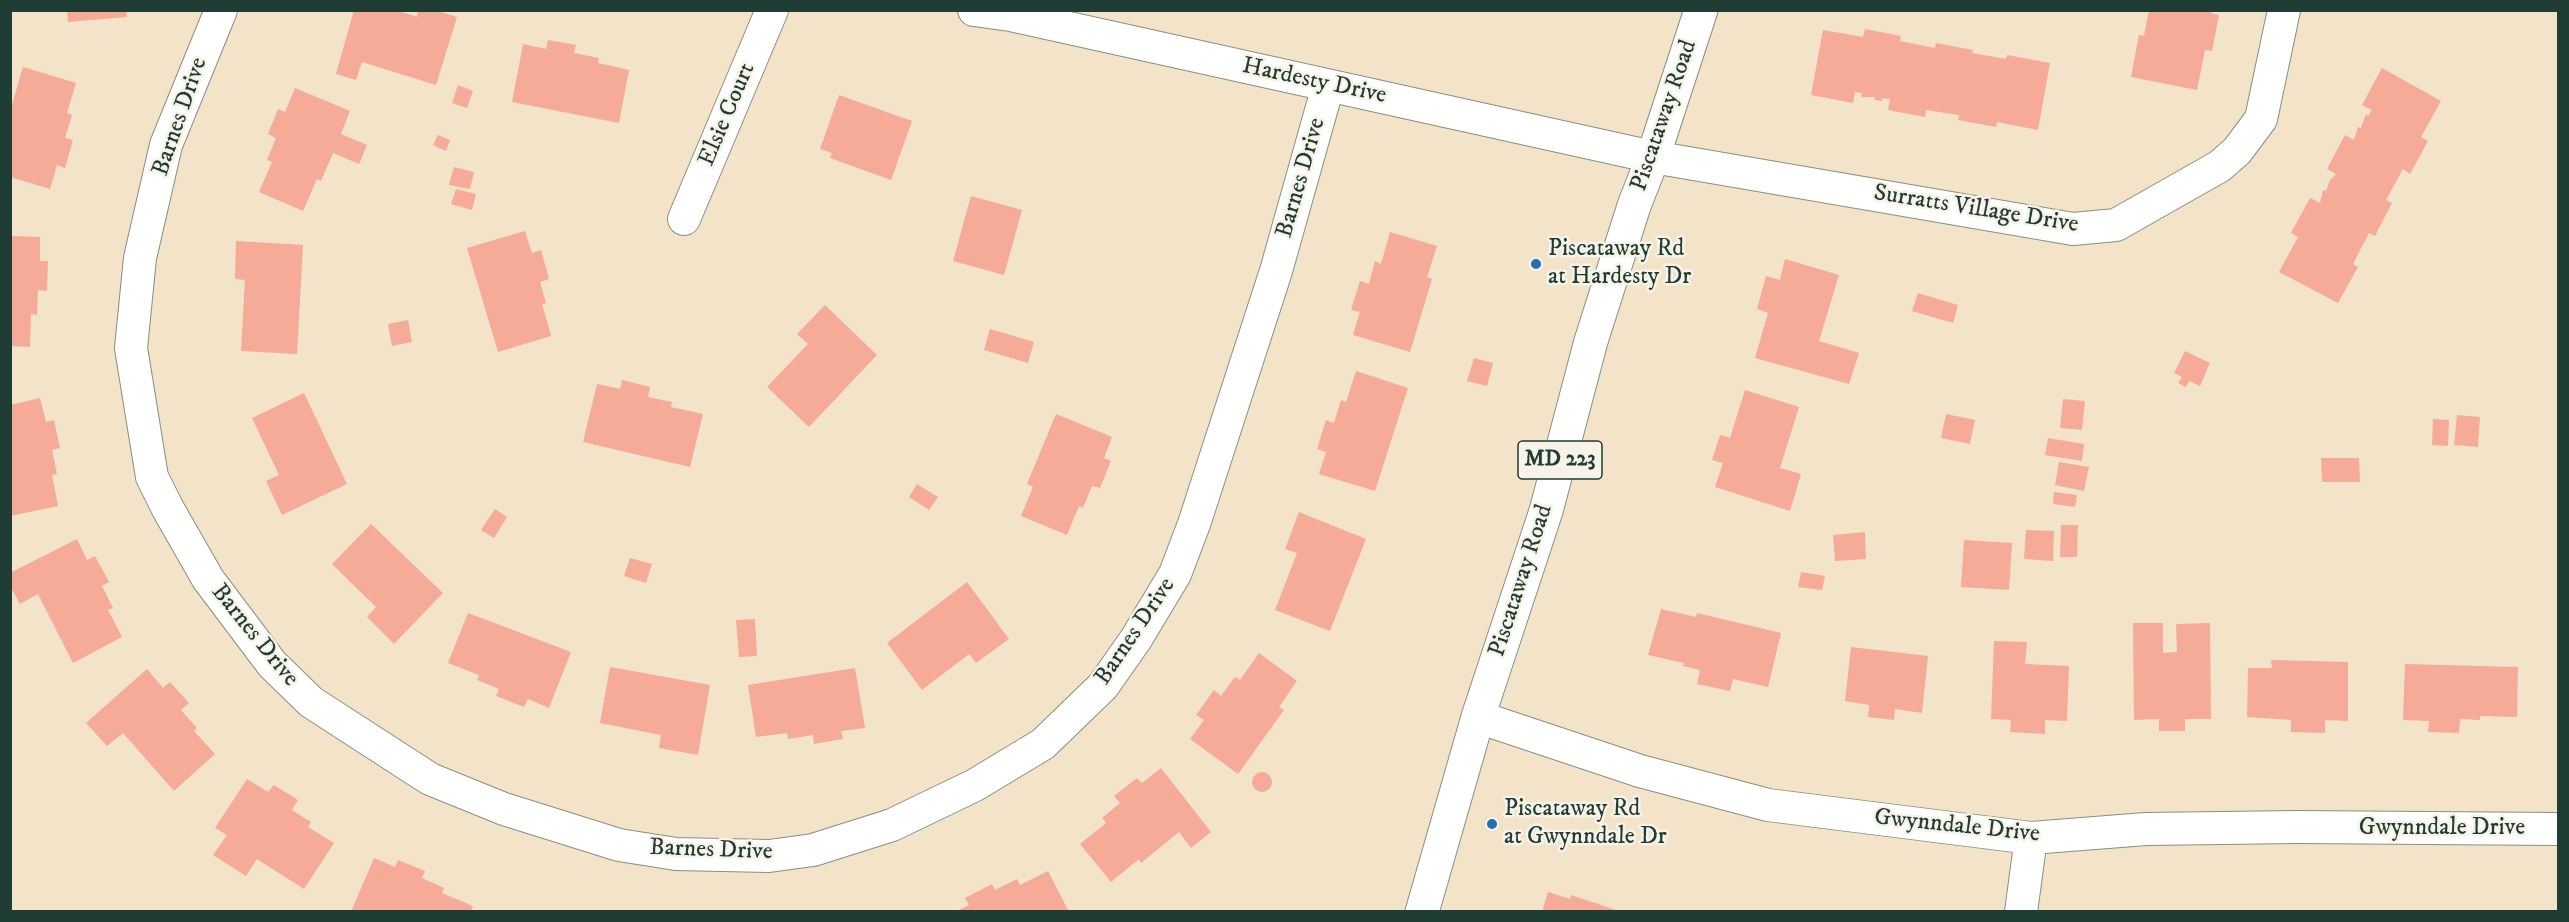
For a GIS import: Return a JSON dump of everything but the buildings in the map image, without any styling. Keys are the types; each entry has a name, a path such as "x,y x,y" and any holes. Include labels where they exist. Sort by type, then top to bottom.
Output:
{"main road":[{"name":"Piscataway Road","path":"1422,912 1478,717 1546,511 1591,341 1701,10"}],"street":[{"name":"Barnes Drive","path":"221,10 166,145 140,258 131,348 152,477 168,508 208,579 272,664 311,702 430,779 504,809 609,841 676,854 769,856 813,850 892,825 975,785 1043,744 1103,686 1136,639 1175,574 1194,524 1224,425 1276,271 1328,86"},
{"name":"Elsie Court","path":"684,219 772,10"},
{"name":"Hardesty Drive","path":"974,10 1022,17 1653,157"},
{"name":"Surratts Village Drive","path":"1653,157 2073,229 2116,225 2220,166 2237,151 2261,119 2284,10"},
{"name":"Gwynndale Drive","path":"1478,717 1640,771 1768,805 2031,838 2146,829 2297,827 2559,829"},
{"path":"2021,912 2031,838"}],"place":[{"name":"Piscataway Rd at Hardesty Dr","path":"1536,264"},
{"name":"Piscataway Rd at Gwynndale Dr","path":"1492,824"}]}
